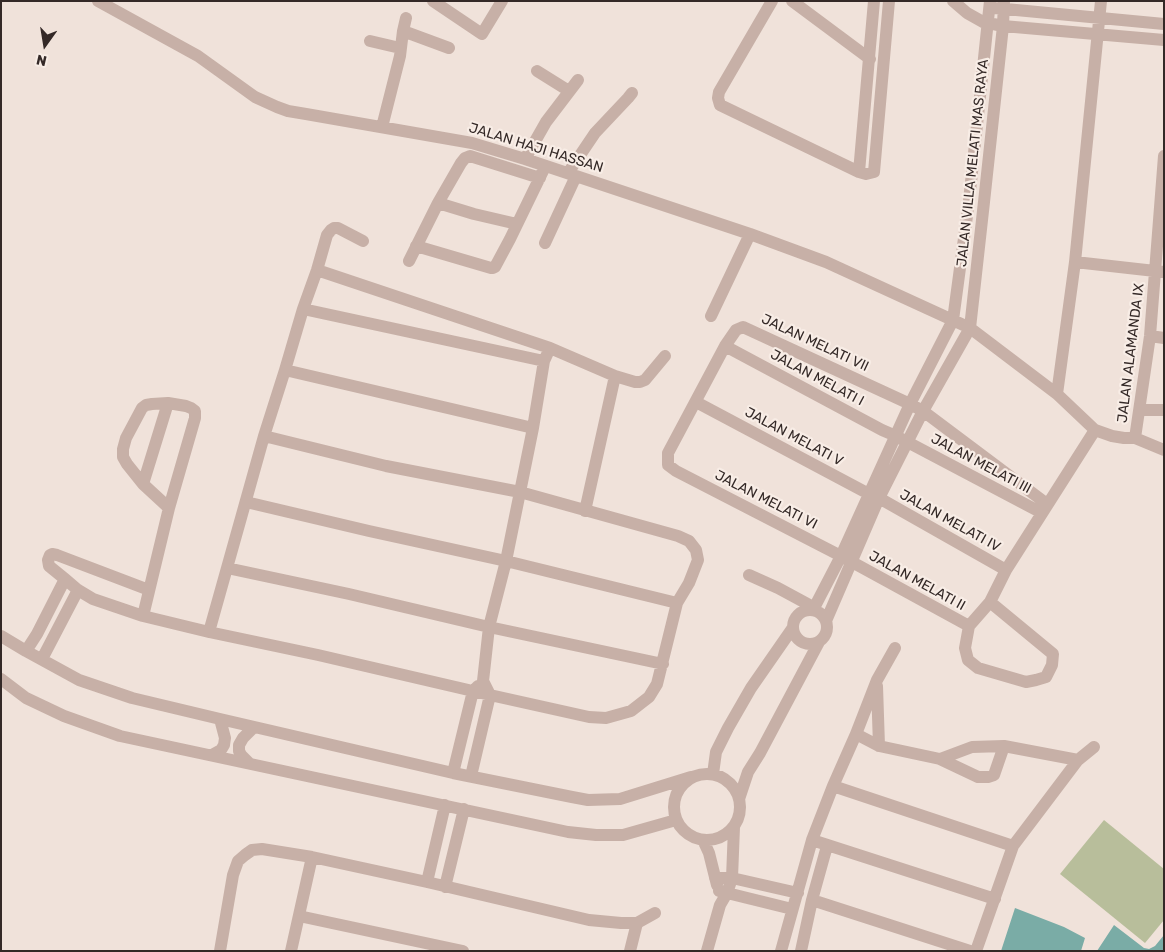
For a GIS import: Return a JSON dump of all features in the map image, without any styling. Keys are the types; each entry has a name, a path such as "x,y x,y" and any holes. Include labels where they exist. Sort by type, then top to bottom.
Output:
{"street":[{"name":"JALAN HAJI HASSAN","path":"98,1 198,56 255,97 288,111 472,142 525,159 542,172 572,174 750,234 826,262 970,328 1057,394 1095,430"},
{"path":"433,1 482,34 502,1"},
{"path":"772,1 719,92 720,105 866,174 874,172 889,1"},
{"path":"792,1 870,60"},
{"path":"859,172 874,1"},
{"path":"952,1 967,13 983,22 1002,26 1164,40"},
{"path":"1057,394 1075,262 1101,1"},
{"path":"990,4 1164,24"},
{"name":"JALAN VILLA MELATI MAS RAYA","path":"902,439 910,404 953,320 970,201 990,4"},
{"name":"JALAN VILLA MELATI MAS RAYA","path":"970,328 1003,5"},
{"path":"382,127 405,25 450,48"},
{"path":"370,41 400,48"},
{"path":"536,71 569,91"},
{"path":"525,159 546,122 578,80"},
{"path":"545,242 572,174 595,133 632,93"},
{"path":"409,261 416,246 438,203 465,158 470,156 542,172 518,224 495,267 416,246"},
{"name":"JALAN ALAMANDA IX","path":"1135,438 1160,272 1164,156"},
{"path":"970,201 984,202"},
{"path":"438,203 518,224"},
{"path":"209,632 264,436 317,270 326,235 334,228 338,228 363,241"},
{"path":"711,316 750,234"},
{"path":"1075,262 1160,272"},
{"path":"317,270 550,348 615,376 635,382 645,380 665,356"},
{"path":"303,309 544,361"},
{"name":"JALAN MELATI VII","path":"668,464 668,454 725,346 736,330 743,327 910,404"},
{"path":"826,621 846,559 902,439 923,411 970,328"},
{"path":"1150,336 1164,338"},
{"name":"JALAN MELATI I","path":"725,346 902,439"},
{"path":"471,776 490,695 483,681 489,627 506,561 533,428 544,361 550,348"},
{"path":"285,370 533,428"},
{"path":"585,511 615,376"},
{"name":"JALAN MELATI V","path":"696,402 874,496"},
{"path":"143,484 168,403"},
{"path":"143,616 169,508 195,418 195,411 186,406 168,403 146,405 142,408 126,438 123,457 143,484 169,508"},
{"path":"910,404 923,411 1044,508"},
{"path":"1140,410 1164,410"},
{"path":"990,602 1053,654 1052,665 1046,676 1026,682 978,668 968,660 965,648 969,626 990,602 1006,570 1095,430 1112,436 1135,438 1164,450"},
{"path":"149,590 57,554 50,555 48,560 49,566 78,590 100,602 143,616 209,632 589,717 606,718 631,711 649,698 657,684 678,603 698,560 696,550 689,541 678,536 520,492 386,466 264,436"},
{"name":"JALAN MELATI III","path":"902,439 1044,508"},
{"name":"JALAN MELATI VI","path":"668,464 676,471 846,559"},
{"name":"JALAN MELATI IV","path":"874,496 1006,570"},
{"path":"246,502 506,561 678,603"},
{"path":"749,575 778,588 814,609 819,612 823,616 827,627 824,638 819,642 808,645 797,640 792,624 798,614 814,609 846,559"},
{"name":"JALAN MELATI II","path":"846,559 969,626"},
{"path":"227,568 663,664"},
{"path":"26,651 38,634 65,579"},
{"path":"42,659 78,590"},
{"path":"713,774 716,752 728,728 751,688 792,629"},
{"path":"1,636 79,680 132,698 453,773 588,800 627,797 692,777 713,774 729,782 739,798 740,808 739,817 734,827 719,838 711,840 696,838 684,831 676,820 674,800 677,791 683,783 692,777"},
{"path":"739,798 748,772 819,642"},
{"path":"782,950 812,840 877,680 895,648"},
{"path":"1,679 26,698 64,716 120,736 568,832 623,835 676,820"},
{"path":"877,680 879,746"},
{"path":"453,773 473,691 483,681"},
{"path":"212,755 221,750 224,744 225,738 220,719"},
{"path":"249,763 238,751 243,738 254,727"},
{"path":"856,734 879,746 940,759 978,778 994,775 1004,746"},
{"path":"940,759 972,747 1004,746 1078,760"},
{"path":"976,951 1013,846 1078,760 1094,746"},
{"path":"833,786 1013,846"},
{"path":"428,882 445,805"},
{"path":"445,887 464,809"},
{"path":"708,951 722,892 732,878 734,827"},
{"path":"703,840 709,852 722,892"},
{"path":"812,840 995,899"},
{"path":"802,951 812,900 827,846"},
{"path":"220,951 238,861 252,850 262,849 312,857 428,882 589,920 637,923 655,913"},
{"path":"291,951 312,857"},
{"path":"716,878 732,878 798,893"},
{"path":"722,892 792,909"},
{"path":"812,900 970,951"},
{"path":"299,916 463,951"},
{"path":"630,951 637,923"}],"green space":[{"path":"1104,820 1164,869 1164,920 1145,943 1060,874"}],"water":[{"path":"1015,908 1064,927 1085,938 1081,951 1001,951"},
{"path":"1114,925 1144,948 1149,949 1155,946 1164,935 1164,951 1097,951"}]}
